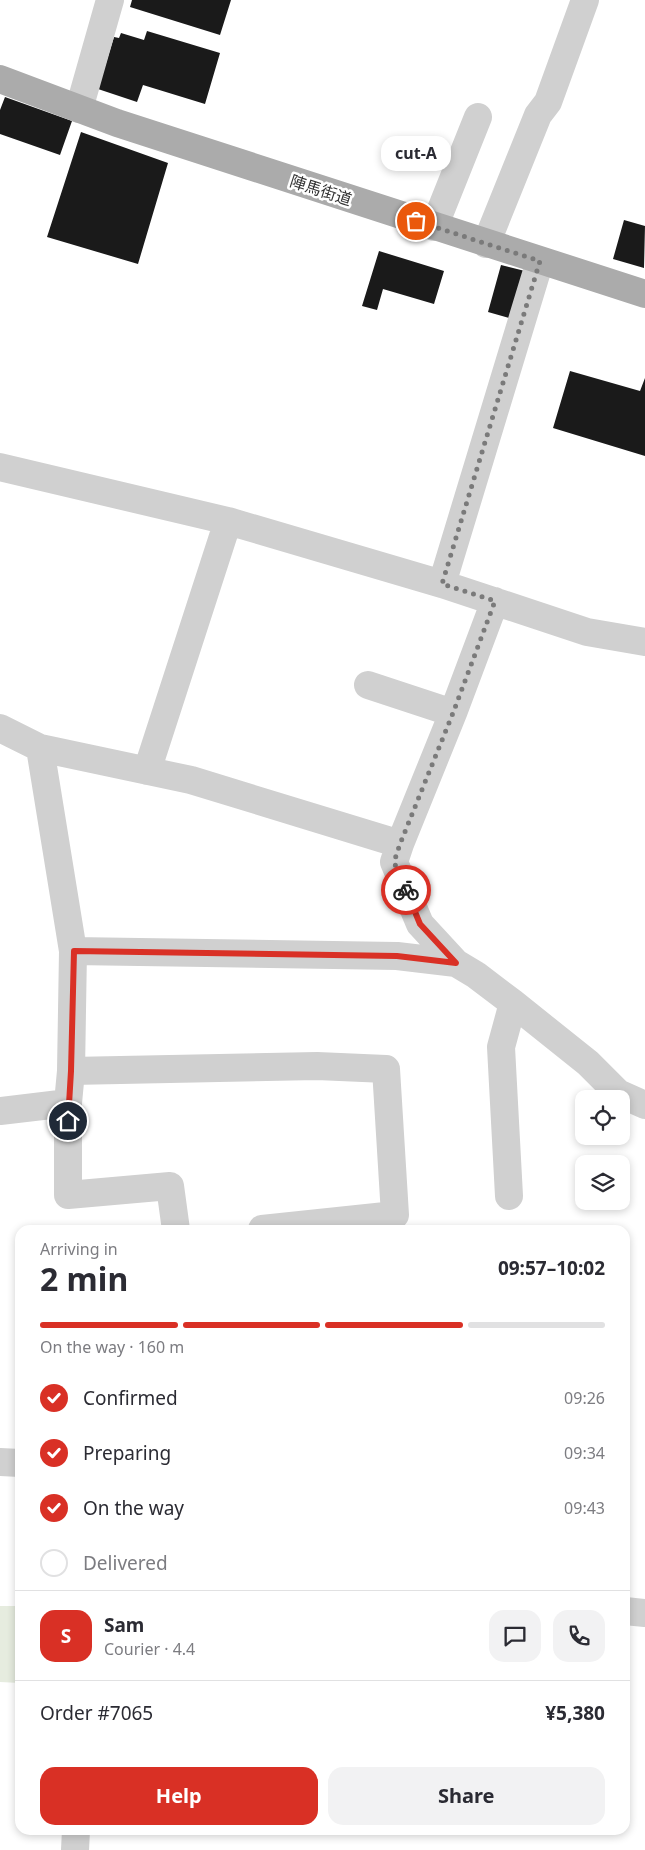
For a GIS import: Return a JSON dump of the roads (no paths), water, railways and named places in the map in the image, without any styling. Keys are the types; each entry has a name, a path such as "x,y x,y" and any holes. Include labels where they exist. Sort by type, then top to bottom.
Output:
{"main road":[{"name":"陣馬街道","path":"0,79 117,123 645,294"}],"street":[{"path":"79,109 110,0"},
{"path":"486,244 538,115 548,102 585,0"},
{"path":"434,227 478,117"},
{"path":"442,584 540,261"},
{"path":"0,467 228,521 442,584 587,632 645,642"},
{"path":"147,771 228,521"},
{"path":"495,601 394,862 420,924 456,963 476,975 513,1003 588,1063 618,1093 645,1106"},
{"path":"368,684 453,713"},
{"path":"0,728 40,748 192,780 400,844"},
{"path":"40,748 74,951 71,1071 68,1103 68,1195 170,1186 175,1225"},
{"path":"74,951 397,956 456,963"},
{"path":"510,1196 501,1047 513,1003"},
{"path":"71,1071 317,1066 386,1069 395,1215 306,1225"},
{"path":"0,1111 68,1103"},
{"path":"0,1462 15,1463"},
{"path":"630,1612 645,1613"},
{"path":"75,1850 76,1835"}],"place":[{"name":"cut-A","path":"416,221"}]}
